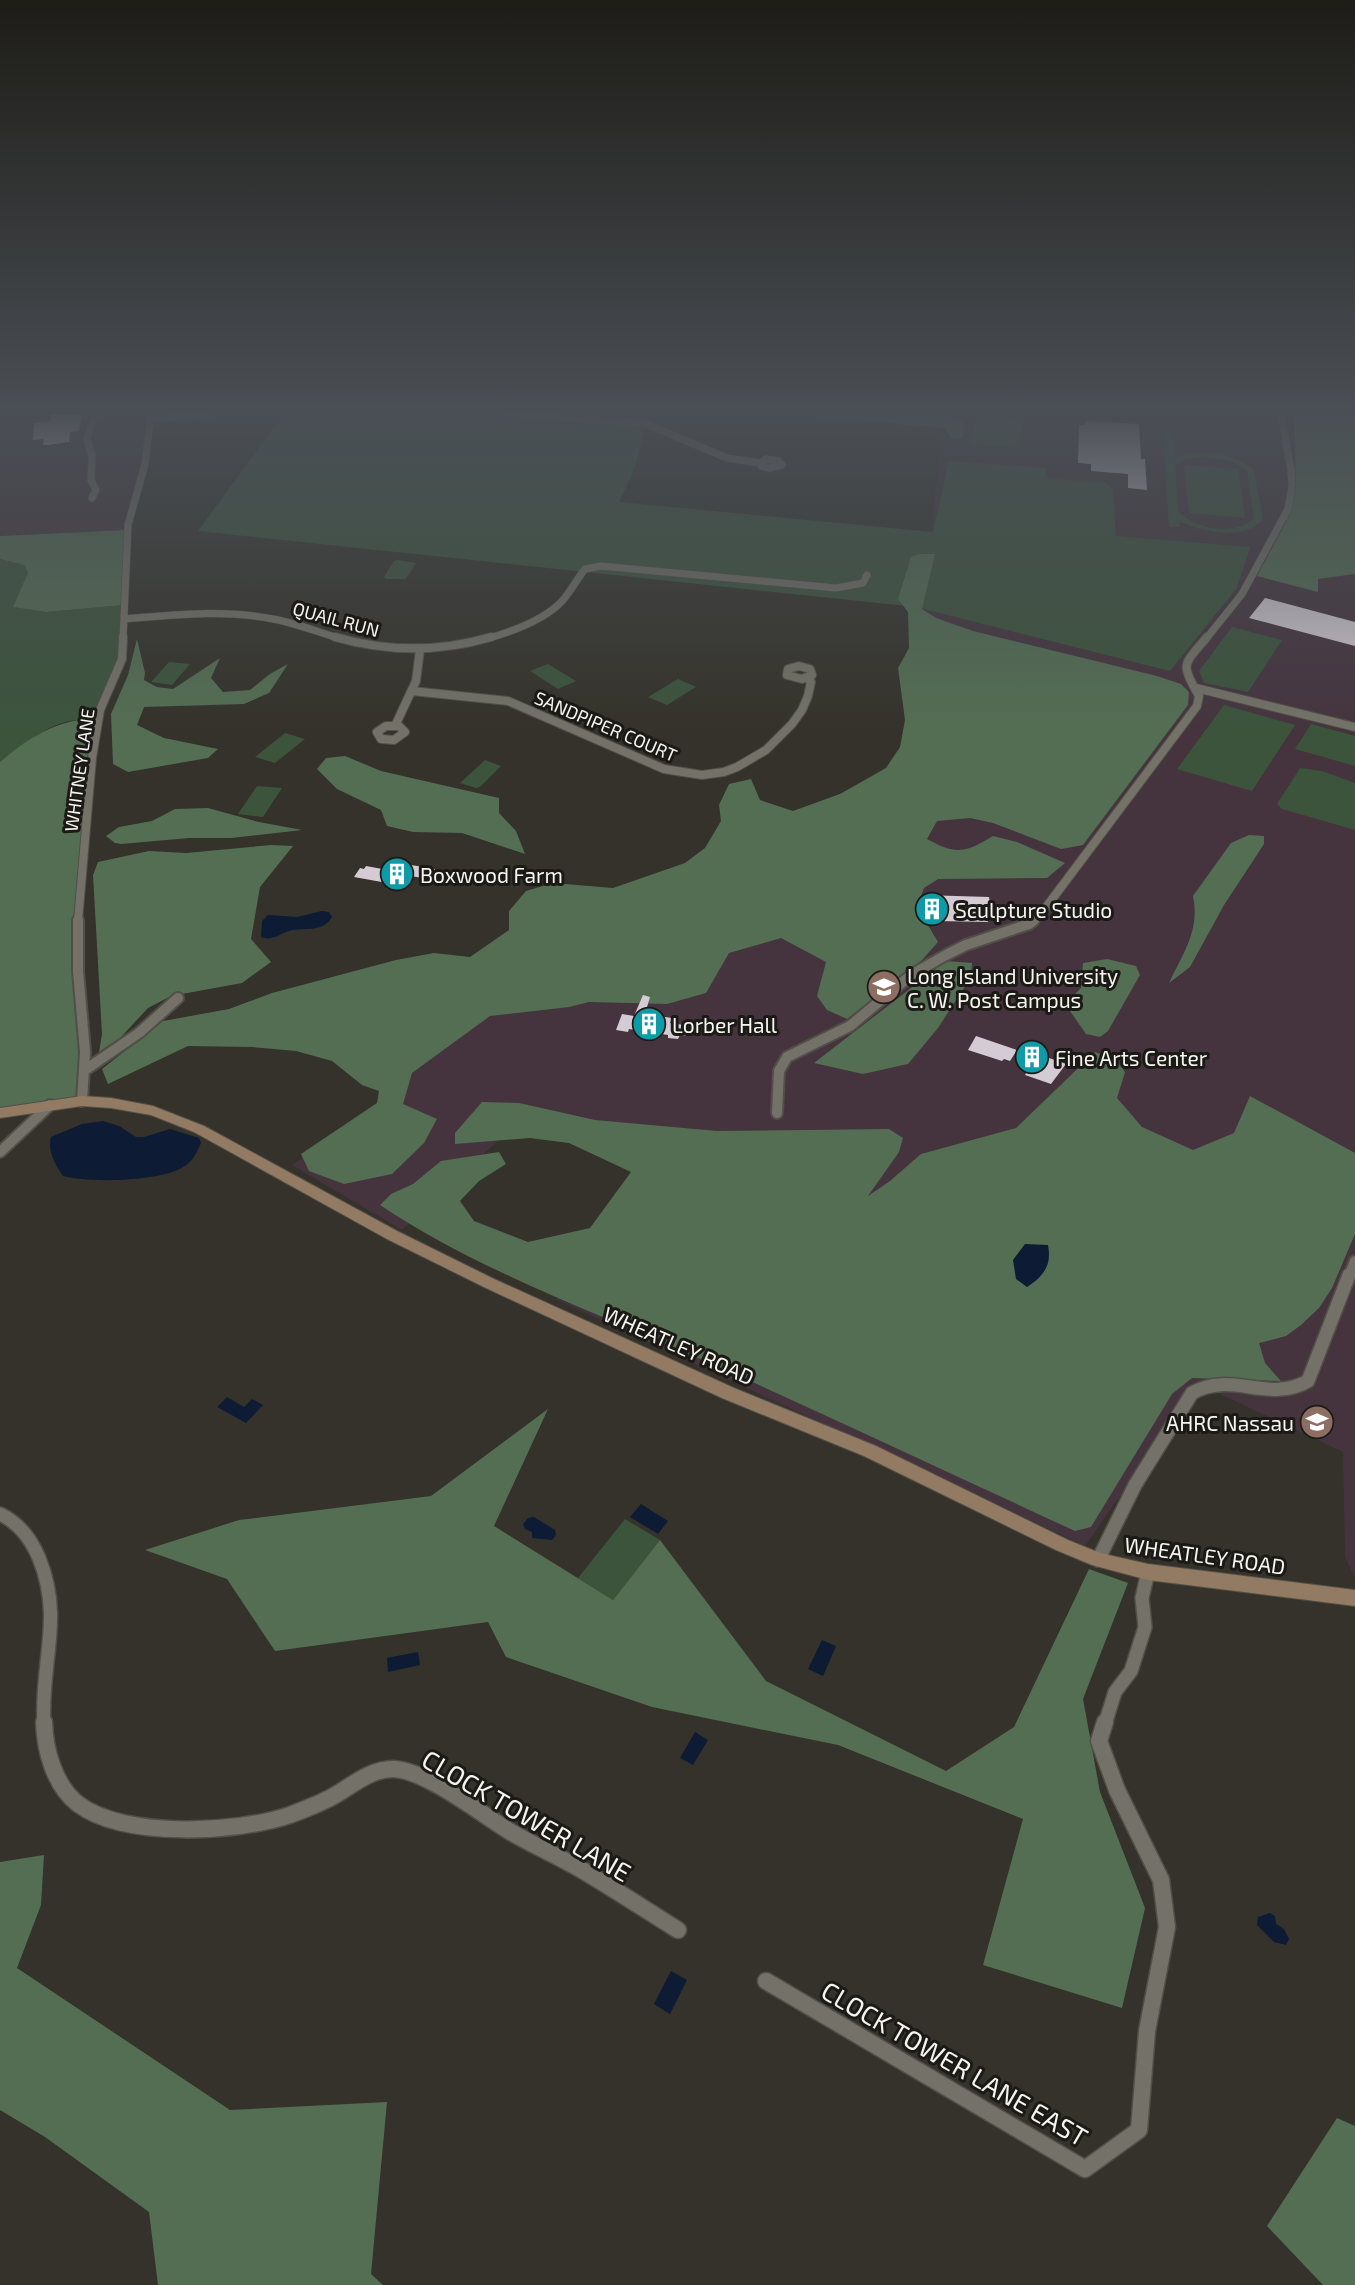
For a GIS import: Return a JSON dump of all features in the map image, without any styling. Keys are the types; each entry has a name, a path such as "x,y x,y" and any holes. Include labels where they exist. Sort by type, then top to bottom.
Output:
{"main road":[{"name":"WHEATLEY ROAD","path":"0,1113 82,1101 111,1103 153,1111 199,1129 392,1235 489,1283 728,1393 870,1451 1062,1545 1098,1560 1148,1572 1355,1598"}],"street":[{"name":"WHITNEY LANE","path":"82,1101 85,1070 77,941 78,902 97,723 122,659 129,521"},
{"path":"777,1113 779,1071 787,1057 850,1026 911,975 946,955 966,945 1029,924 1041,914 1197,706 1199,696 1185,671 1186,663 1242,594 1281,521"},
{"name":"QUAIL RUN","path":"124,619 197,613 244,614 289,622 357,643 420,650 465,644 509,632 544,614 564,600 585,569 601,566 836,588 863,583 867,575"},
{"path":"395,726 416,681 420,650"},
{"name":"SANDPIPER COURT","path":"412,691 507,701 664,769 705,775 724,772 740,766 786,731 800,717 805,706 811,690 811,682 807,678"},
{"path":"1196,688 1355,727"},
{"path":"85,1070 139,1033 178,998"},
{"path":"0,1152 50,1106"},
{"path":"1098,1560 1135,1485 1196,1389 1201,1385 1213,1383 1285,1392 1300,1389 1308,1381 1355,1261"},
{"path":"0,1514 25,1531 39,1554 48,1598 46,1618 28,1702"},
{"name":"CLOCK TOWER LANE EAST","path":"766,1981 1085,2169 1139,2130 1147,2031 1167,1928 1161,1880 1117,1790 1099,1742 1115,1692 1131,1671 1145,1627 1142,1598 1148,1572"},
{"name":"CLOCK TOWER LANE","path":"33,1752 35,1761 44,1774 61,1791 97,1814 137,1826 203,1830 258,1824 300,1811 331,1798 364,1779 391,1769 412,1772 515,1834 570,1863 678,1930"}],"shaded area":[{"path":"0,521 130,521 128,530 0,536"},
{"name":"Long Island University C. W. Post Campus","path":"933,521 1355,521 1355,1578 1345,1557 1343,1452 1201,1385 1192,1393 1085,1546 556,1299 670,1165 519,1121 402,1230 292,1165 399,1092 317,1031 917,778 916,607"}],"green space":[{"path":"206,521 814,521 933,532 936,521 1115,521 1116,536 1250,547 1237,588 1170,671 916,607 198,531"},
{"path":"1169,521 1192,521 1204,526 1226,529 1250,521 1261,521 1255,526 1234,532 1200,529 1180,522 1179,527 1169,527"},
{"path":"1287,521 1355,521 1355,574 1318,579 1318,592 1257,576"},
{"path":"128,530 124,605 46,612 13,607 28,573 24,565 0,559 0,536"},
{"path":"920,554 935,554 922,609 936,618 973,631 1157,676 1181,684 1189,692 1188,705 1083,845 1061,849 993,823 970,818 937,821 927,839 946,848 967,849 993,836 1017,842 1065,863 1047,878 938,879 924,888 917,907 938,942 922,960 847,1019 827,1010 817,996 826,962 781,938 729,953 706,993 667,1004 589,1002 569,1007 490,1016 412,1073 403,1104 437,1119 424,1143 392,1174 344,1184 309,1171 301,1154 377,1103 379,1091 362,1085 332,1061 296,1051 252,1047 188,1046 108,1084 102,1069 163,1021 229,1009 272,993 396,960 434,953 470,957 509,930 509,911 526,891 553,883 613,888 685,863 705,848 721,821 719,805 729,784 751,779 760,800 793,811 840,794 886,768 900,747 905,720 898,668 909,648 908,612 898,599 911,557"},
{"path":"0,559 24,565 28,574 14,607 46,612 124,605 122,659 97,723 84,720 70,721 45,730 0,762"},
{"path":"394,561 416,563 406,579 386,579 384,577"},
{"path":"1232,627 1282,640 1248,692 1204,683 1199,671"},
{"path":"137,639 145,673 144,680 157,687 173,689 220,658 211,678 223,692 250,690 270,674 288,664 269,693 244,704 144,707 137,725 164,738 218,749 208,758 128,772 113,764 111,714 128,675"},
{"path":"169,662 190,664 172,685 151,682"},
{"path":"548,664 576,681 558,689 530,671"},
{"path":"678,679 696,687 667,705 648,697"},
{"path":"1224,705 1295,725 1252,791 1177,769"},
{"path":"86,719 97,723 78,902 82,1101 0,1114 0,762 19,747 50,729 61,724"},
{"path":"1311,724 1355,736 1355,766 1295,749"},
{"path":"285,733 305,739 275,763 255,757"},
{"path":"345,756 381,771 499,798 499,813 516,831 525,854 462,833 413,832 387,826 381,810 337,789 317,769 326,758"},
{"path":"485,760 501,766 480,787 460,783"},
{"path":"1300,768 1322,771 1355,783 1355,830 1282,809 1277,804"},
{"path":"257,786 282,788 263,817 238,814"},
{"path":"208,808 259,822 302,830 231,838 189,838 121,844 115,843 106,836 119,827 152,821 175,809"},
{"path":"1249,835 1264,836 1264,844 1224,905 1190,967 1169,983 1189,941 1194,920 1193,896 1231,843"},
{"path":"271,845 293,846 260,887 251,939 271,962 242,983 171,996 148,1008 121,1037 99,1052 102,1034 93,875 98,862 149,851 186,853"},
{"path":"1107,959 1136,966 1140,975 1108,1031 1100,1037 1086,1034 1065,1004 1081,988 1083,963"},
{"path":"946,961 972,963 971,977 938,1028 908,1064 863,1074 814,1063"},
{"path":"1095,1052 1115,1059 1125,1072 1117,1098 1142,1127 1193,1150 1234,1133 1250,1096 1355,1153 1355,1234 1332,1288 1319,1308 1286,1336 1259,1343 1265,1363 1281,1381 1192,1378 1172,1394 1091,1527 1075,1531 784,1396 491,1267 452,1248 380,1205 391,1194 413,1184 441,1161 499,1152 506,1164 479,1181 460,1201 474,1221 528,1242 590,1228 631,1172 569,1143 530,1138 455,1144 455,1133 482,1102 519,1103 595,1120 717,1131 889,1129 903,1138 899,1152 868,1196 890,1181 921,1154 1016,1128"},
{"path":"548,1409 494,1526 613,1600 660,1540 766,1681 946,1771 1014,1727 1089,1569 1128,1583 1083,1699 1100,1792 1145,1908 1122,2008 983,1965 1023,1819 838,1745 652,1707 506,1657 488,1622 275,1651 227,1579 145,1550 239,1520 431,1496"},
{"path":"625,1519 660,1540 613,1600 578,1578"},
{"path":"44,1855 41,1905 17,1968 230,2110 387,2102 371,2274 383,2285 158,2285 149,2212 45,2137 0,2110 0,1862"},
{"path":"1337,2118 1355,2126 1355,2285 1323,2285 1267,2226"}],"water":[{"path":"322,911 329,912 332,917 329,922 320,927 293,930 274,938 261,937 262,921 268,915 297,917"},
{"path":"103,1121 119,1126 136,1137 144,1137 170,1129 199,1138 201,1143 188,1164 160,1175 125,1180 90,1180 63,1176 51,1153 51,1137 82,1124"},
{"path":"1025,1244 1048,1245 1049,1252 1048,1264 1042,1274 1027,1287 1016,1279 1013,1260"},
{"path":"227,1397 244,1407 252,1399 263,1405 246,1423 217,1407"},
{"path":"641,1504 668,1521 658,1534 630,1517"},
{"path":"534,1517 555,1530 556,1535 552,1540 532,1538 532,1532 525,1529 523,1524 528,1518"},
{"path":"822,1640 836,1646 823,1676 808,1669"},
{"path":"418,1652 420,1665 388,1672 387,1658"},
{"path":"695,1732 708,1740 693,1765 680,1758"},
{"path":"1270,1913 1275,1916 1276,1924 1284,1929 1289,1939 1286,1945 1274,1942 1257,1925 1258,1917"},
{"path":"671,1971 687,1980 670,2014 654,2004"}],"building":[{"path":"1265,598 1355,622 1355,646 1249,618"},
{"name":"Boxwood Farm","path":"405,864 435,869 428,879 411,876 404,886 354,877 360,868 364,869 366,866 399,872"},
{"name":"Sculpture Studio","path":"923,895 989,897 992,918 987,918 988,922 937,921 936,916 925,916"},
{"name":"Lorber Hall","path":"643,995 650,997 645,1014 672,1018 670,1023 691,1026 687,1036 680,1035 678,1039 668,1038 668,1035 629,1029 628,1032 616,1030 622,1014 634,1016"},
{"path":"976,1036 1017,1050 1010,1061 1004,1059 1002,1061 968,1050"},
{"path":"1021,1048 1066,1064 1051,1084 1025,1075 1032,1063 1016,1057"}],"place":[{"name":"Boxwood Farm","path":"397,874"},
{"name":"Sculpture Studio","path":"932,909"},
{"name":"Long Island University C. W. Post Campus","path":"884,987"},
{"name":"Lorber Hall","path":"649,1024"},
{"name":"Fine Arts Center","path":"1032,1057"},
{"name":"AHRC Nassau","path":"1317,1422"}]}
